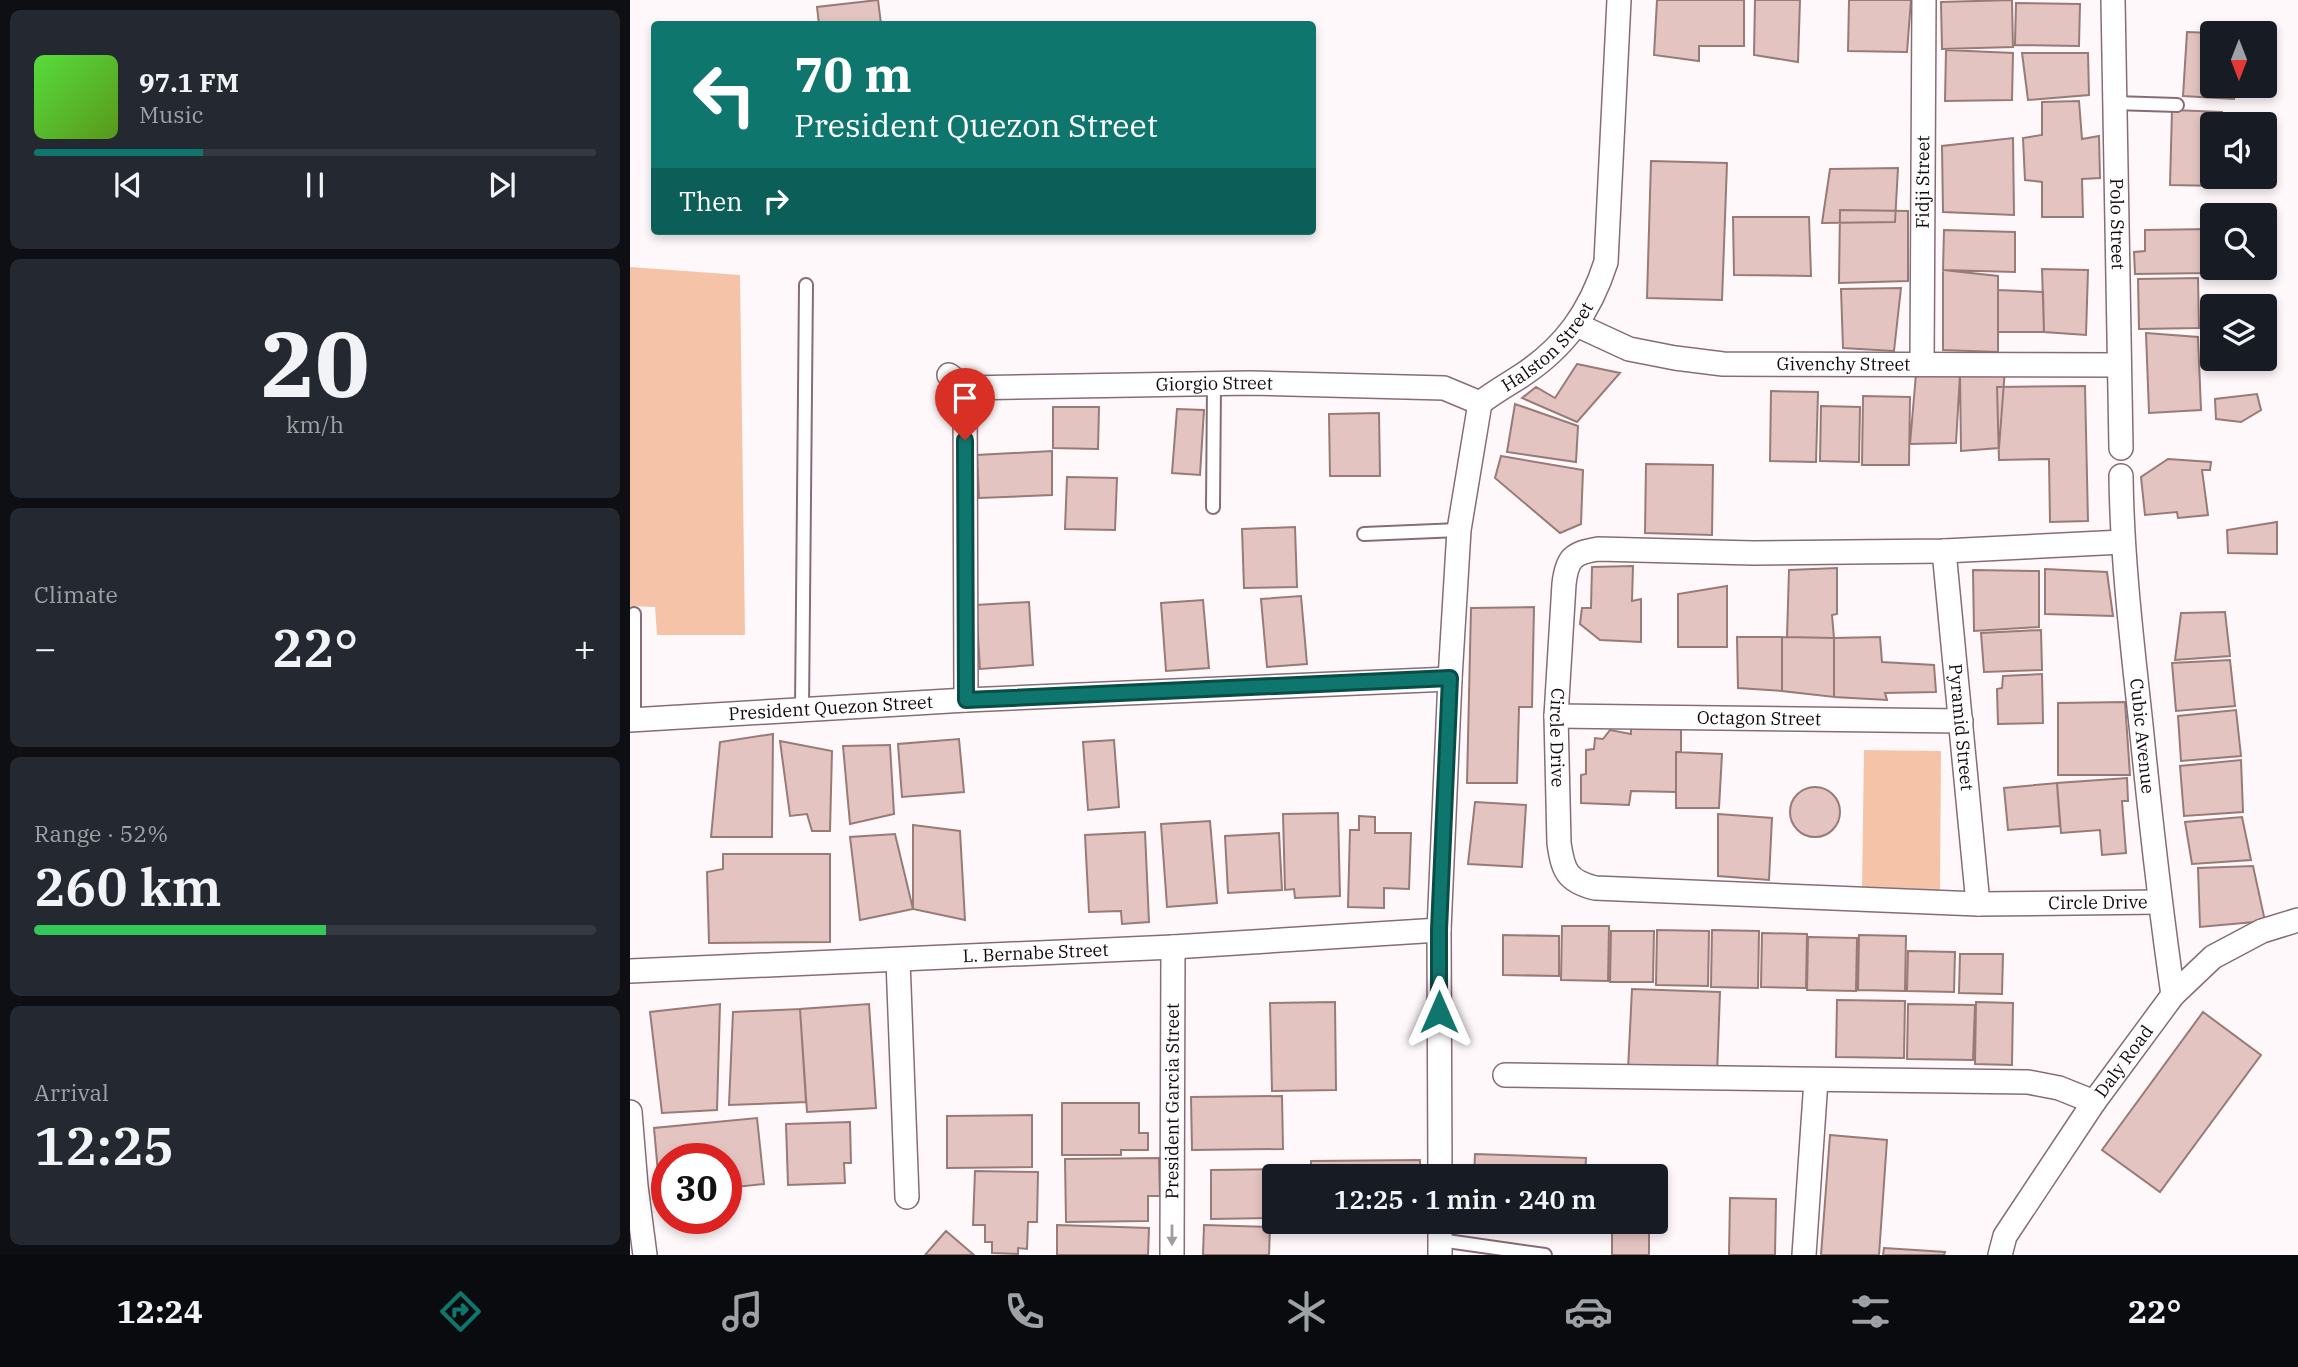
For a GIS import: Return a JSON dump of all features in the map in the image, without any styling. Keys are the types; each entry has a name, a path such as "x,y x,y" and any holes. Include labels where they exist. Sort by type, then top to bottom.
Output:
{"street":[{"name":"Halston Street","path":"1480,403 1522,376 1562,343 1577,325 1597,290 1606,262 1619,0"},
{"name":"Fidji Street","path":"1922,364 1924,0"},
{"name":"Polo Street","path":"2113,0 2121,448"},
{"name":"Givenchy Street","path":"1577,325 1629,349 1723,364 2118,365"},
{"name":"Giorgio Street","path":"966,700 957,381 1444,388 1480,403"},
{"path":"1440,1164 1439,930 1450,678 1459,530 1480,403"},
{"name":"Cubic Avenue","path":"2121,476 2122,542 2160,902 2173,995"},
{"name":"Circle Drive","path":"2122,542 1944,551 1753,553 1598,549 1572,558 1566,569 1556,716 1560,851 1567,874 1580,884 1595,888 1978,904 2160,902"},
{"name":"Pyramid Street","path":"1944,551 1978,904"},
{"name":"President Quezon Street","path":"632,720 966,700 1450,678"},
{"name":"Octagon Street","path":"1556,716 1961,721"},
{"name":"Daly Road","path":"2000,1255 2005,1236 2094,1102 2173,995 2224,950 2262,931 2298,920"},
{"name":"L. Bernabe Street","path":"630,971 1173,947 1439,930"},
{"name":"President Garcia Street","path":"1172,1255 1173,947"},
{"path":"898,960 907,1197"},
{"path":"1505,1075 2028,1082 2059,1088 2094,1102"},
{"path":"1804,1255 1816,1080"},
{"path":"630,1112 645,1255"}],"lane":[{"path":"2114,103 2177,104"},
{"path":"802,709 806,285"},
{"path":"1213,508 1214,383"},
{"path":"1364,534 1459,530"},
{"path":"632,720 634,614"},
{"path":"1440,1239 1545,1255"}],"shaded area":[{"path":"630,267 740,275 745,635 657,635 655,607 630,606"},
{"path":"1864,750 1941,751 1940,891 1862,890"}],"building":[{"path":"878,0 881,21 819,21 817,7"},
{"path":"1657,0 1744,0 1744,46 1699,46 1699,61 1654,55"},
{"path":"1755,0 1800,0 1798,62 1754,55"},
{"path":"1849,0 1911,0 1907,52 1848,51"},
{"path":"2012,0 2013,47 1942,49 1941,2"},
{"path":"2016,3 2080,4 2079,46 2015,45"},
{"path":"2187,32 2200,33 2200,97 2183,96"},
{"path":"1946,50 2013,53 2012,100 1945,101"},
{"path":"2022,53 2088,53 2089,95 2028,100"},
{"path":"2079,101 2082,139 2099,136 2100,178 2082,179 2083,217 2042,217 2042,182 2025,180 2023,138 2042,135 2042,102"},
{"path":"2172,110 2222,112 2200,112 2200,186 2170,185"},
{"path":"2013,138 2014,215 1943,212 1942,146"},
{"path":"1651,161 1727,163 1722,300 1647,298"},
{"path":"1898,168 1895,222 1822,223 1830,169"},
{"path":"1840,210 1908,211 1908,281 1839,283"},
{"path":"1733,217 1809,217 1811,276 1734,275"},
{"path":"2200,229 2200,273 2135,274 2134,252 2145,251 2145,230"},
{"path":"1944,230 2015,232 2015,272 1943,270"},
{"path":"2042,269 2088,270 2086,335 2044,332"},
{"path":"1943,270 1998,276 1998,352 1943,350"},
{"path":"2198,278 2199,328 2139,329 2138,279"},
{"path":"1901,288 1894,351 1843,348 1841,289"},
{"path":"1998,290 2043,292 2044,332 1998,332"},
{"path":"2146,333 2198,337 2201,410 2149,413"},
{"path":"1577,364 1620,373 1577,422 1522,398 1536,387 1555,398"},
{"path":"2005,369 1999,448 1961,451 1960,374"},
{"path":"1916,374 1960,374 1956,443 1910,444"},
{"path":"2085,386 2088,521 2050,522 2049,459 1999,460 1997,387"},
{"path":"1771,391 1818,392 1816,462 1770,461"},
{"path":"2257,394 2261,410 2241,422 2216,419 2215,399"},
{"path":"1863,396 1910,397 1909,465 1862,465"},
{"path":"1515,404 1578,426 1576,462 1507,452"},
{"path":"1821,406 1860,407 1859,462 1820,461"},
{"path":"1053,407 1099,407 1098,449 1053,448"},
{"path":"1177,409 1204,410 1200,475 1172,473"},
{"path":"1379,413 1380,476 1330,476 1329,414"},
{"path":"1052,451 1052,495 979,498 977,455"},
{"path":"1501,456 1583,470 1581,524 1560,533 1495,478"},
{"path":"2168,459 2211,462 2210,470 2202,470 2208,515 2178,518 2177,512 2145,515 2141,477"},
{"path":"1646,464 1713,465 1712,535 1645,533"},
{"path":"1067,477 1117,478 1115,530 1065,529"},
{"path":"2277,522 2277,554 2228,553 2227,530"},
{"path":"1295,527 1297,587 1244,588 1242,529"},
{"path":"1633,566 1632,601 1641,599 1641,642 1600,640 1580,624 1582,608 1591,608 1592,567"},
{"path":"1837,568 1837,614 1832,615 1834,638 1787,637 1789,570"},
{"path":"2045,569 2107,572 2113,616 2045,614"},
{"path":"1973,570 2039,571 2039,627 1974,631"},
{"path":"1727,586 1727,647 1678,647 1678,594"},
{"path":"1301,596 1307,664 1267,667 1261,599"},
{"path":"1203,600 1209,668 1166,671 1161,603"},
{"path":"1029,602 1033,665 980,669 976,605"},
{"path":"1534,607 1532,707 1519,707 1517,783 1467,783 1471,608"},
{"path":"2225,612 2230,656 2175,660 2181,613"},
{"path":"2041,630 2042,670 1984,672 1981,633"},
{"path":"1737,637 1782,637 1782,691 1738,688"},
{"path":"1782,637 1834,638 1834,697 1782,691"},
{"path":"1880,637 1882,662 1934,665 1936,692 1885,693 1887,700 1834,697 1834,638"},
{"path":"2230,660 2235,706 2176,711 2172,663"},
{"path":"2042,674 2043,723 1998,724 1997,689 2002,688 2003,676"},
{"path":"2125,702 2130,775 2058,775 2058,703"},
{"path":"2236,710 2241,756 2181,761 2178,716"},
{"path":"1631,728 1681,728 1681,752 1676,752 1676,792 1631,791 1629,805 1581,803 1581,775 1586,774 1586,750 1594,749 1595,738 1603,739 1610,730 1631,734"},
{"path":"773,734 772,837 711,837 720,742"},
{"path":"959,739 964,792 902,797 898,744"},
{"path":"1114,740 1119,807 1088,810 1083,742"},
{"path":"780,741 832,751 830,831 812,831 807,814 790,816"},
{"path":"890,745 894,814 850,824 843,746"},
{"path":"1676,752 1722,754 1719,808 1676,808"},
{"path":"2241,760 2243,812 2184,816 2180,766"},
{"path":"2127,778 2128,801 2122,801 2126,853 2102,855 2100,830 2061,833 2057,783"},
{"path":"2057,783 2060,826 2008,830 2004,788"},
{"path":"1815,787 1833,794 1840,812 1833,830 1815,837 1797,830 1790,812 1797,794"},
{"path":"1475,802 1526,805 1522,867 1468,864"},
{"path":"1338,813 1340,896 1295,898 1294,889 1285,890 1283,814"},
{"path":"1718,814 1772,818 1769,880 1718,876"},
{"path":"1359,816 1375,817 1375,833 1411,833 1409,889 1384,888 1384,908 1348,907 1350,830 1359,830"},
{"path":"2242,817 2251,860 2192,864 2185,822"},
{"path":"1210,821 1217,903 1167,907 1161,824"},
{"path":"913,825 960,831 965,920 913,909"},
{"path":"1145,832 1149,922 1122,924 1121,911 1089,912 1085,835"},
{"path":"1279,833 1282,890 1228,893 1225,836"},
{"path":"895,834 913,909 860,920 850,837"},
{"path":"723,854 830,854 830,942 709,943 707,872 723,869"},
{"path":"2253,866 2265,921 2200,927 2198,868"},
{"path":"1562,926 1609,926 1608,981 1561,980"},
{"path":"1657,930 1709,931 1708,986 1656,985"},
{"path":"1712,930 1759,931 1758,988 1711,987"},
{"path":"1611,931 1654,931 1653,982 1610,982"},
{"path":"1762,933 1807,934 1806,988 1761,987"},
{"path":"1503,935 1559,936 1559,976 1503,975"},
{"path":"1859,935 1906,936 1905,991 1858,990"},
{"path":"1808,937 1857,938 1856,991 1807,990"},
{"path":"1908,951 1955,952 1954,992 1907,991"},
{"path":"1960,954 2003,954 2002,994 1959,993"},
{"path":"1632,989 1720,992 1717,1074 1628,1070"},
{"path":"1837,1000 1905,1001 1904,1058 1836,1057"},
{"path":"1335,1002 1336,1090 1272,1091 1270,1003"},
{"path":"1976,1002 2013,1003 2012,1065 1975,1064"},
{"path":"720,1004 717,1110 662,1113 650,1012"},
{"path":"869,1004 876,1108 807,1112 800,1009"},
{"path":"1908,1004 1975,1005 1973,1060 1907,1059"},
{"path":"800,1009 806,1102 729,1105 733,1012"},
{"path":"2203,1012 2261,1055 2160,1192 2102,1150"},
{"path":"1282,1096 1283,1149 1192,1150 1191,1097"},
{"path":"1062,1103 1139,1103 1139,1133 1148,1133 1148,1150 1121,1150 1121,1155 1062,1155"},
{"path":"1032,1115 1032,1167 947,1168 947,1116"},
{"path":"757,1118 764,1184 742,1186 742,1143 655,1143 654,1128"},
{"path":"850,1122 851,1163 844,1163 845,1183 788,1185 786,1124"},
{"path":"1830,1135 1887,1140 1879,1255 1821,1255"},
{"path":"1475,1154 1586,1158 1586,1164 1475,1164"},
{"path":"1159,1158 1160,1196 1148,1196 1148,1221 1066,1222 1065,1159"},
{"path":"1420,1160 1420,1164 1311,1164 1311,1161"},
{"path":"1262,1169 1262,1218 1211,1219 1211,1170"},
{"path":"975,1171 1038,1172 1037,1222 1028,1222 1027,1249 1018,1248 1018,1254 992,1253 992,1242 985,1242 985,1225 973,1225"},
{"path":"1730,1198 1776,1199 1775,1255 1729,1255"},
{"path":"1057,1225 1149,1228 1148,1255 1057,1255"},
{"path":"1204,1225 1262,1227 1262,1234 1270,1234 1269,1255 1203,1255"},
{"path":"946,1231 974,1255 925,1255"},
{"path":"1612,1234 1649,1234 1649,1255 1612,1255"},
{"path":"1884,1248 1945,1252 1944,1255 1883,1255"}],"route":[{"path":"965,440 966,700 1450,678 1439,930 1439,1012"}]}
